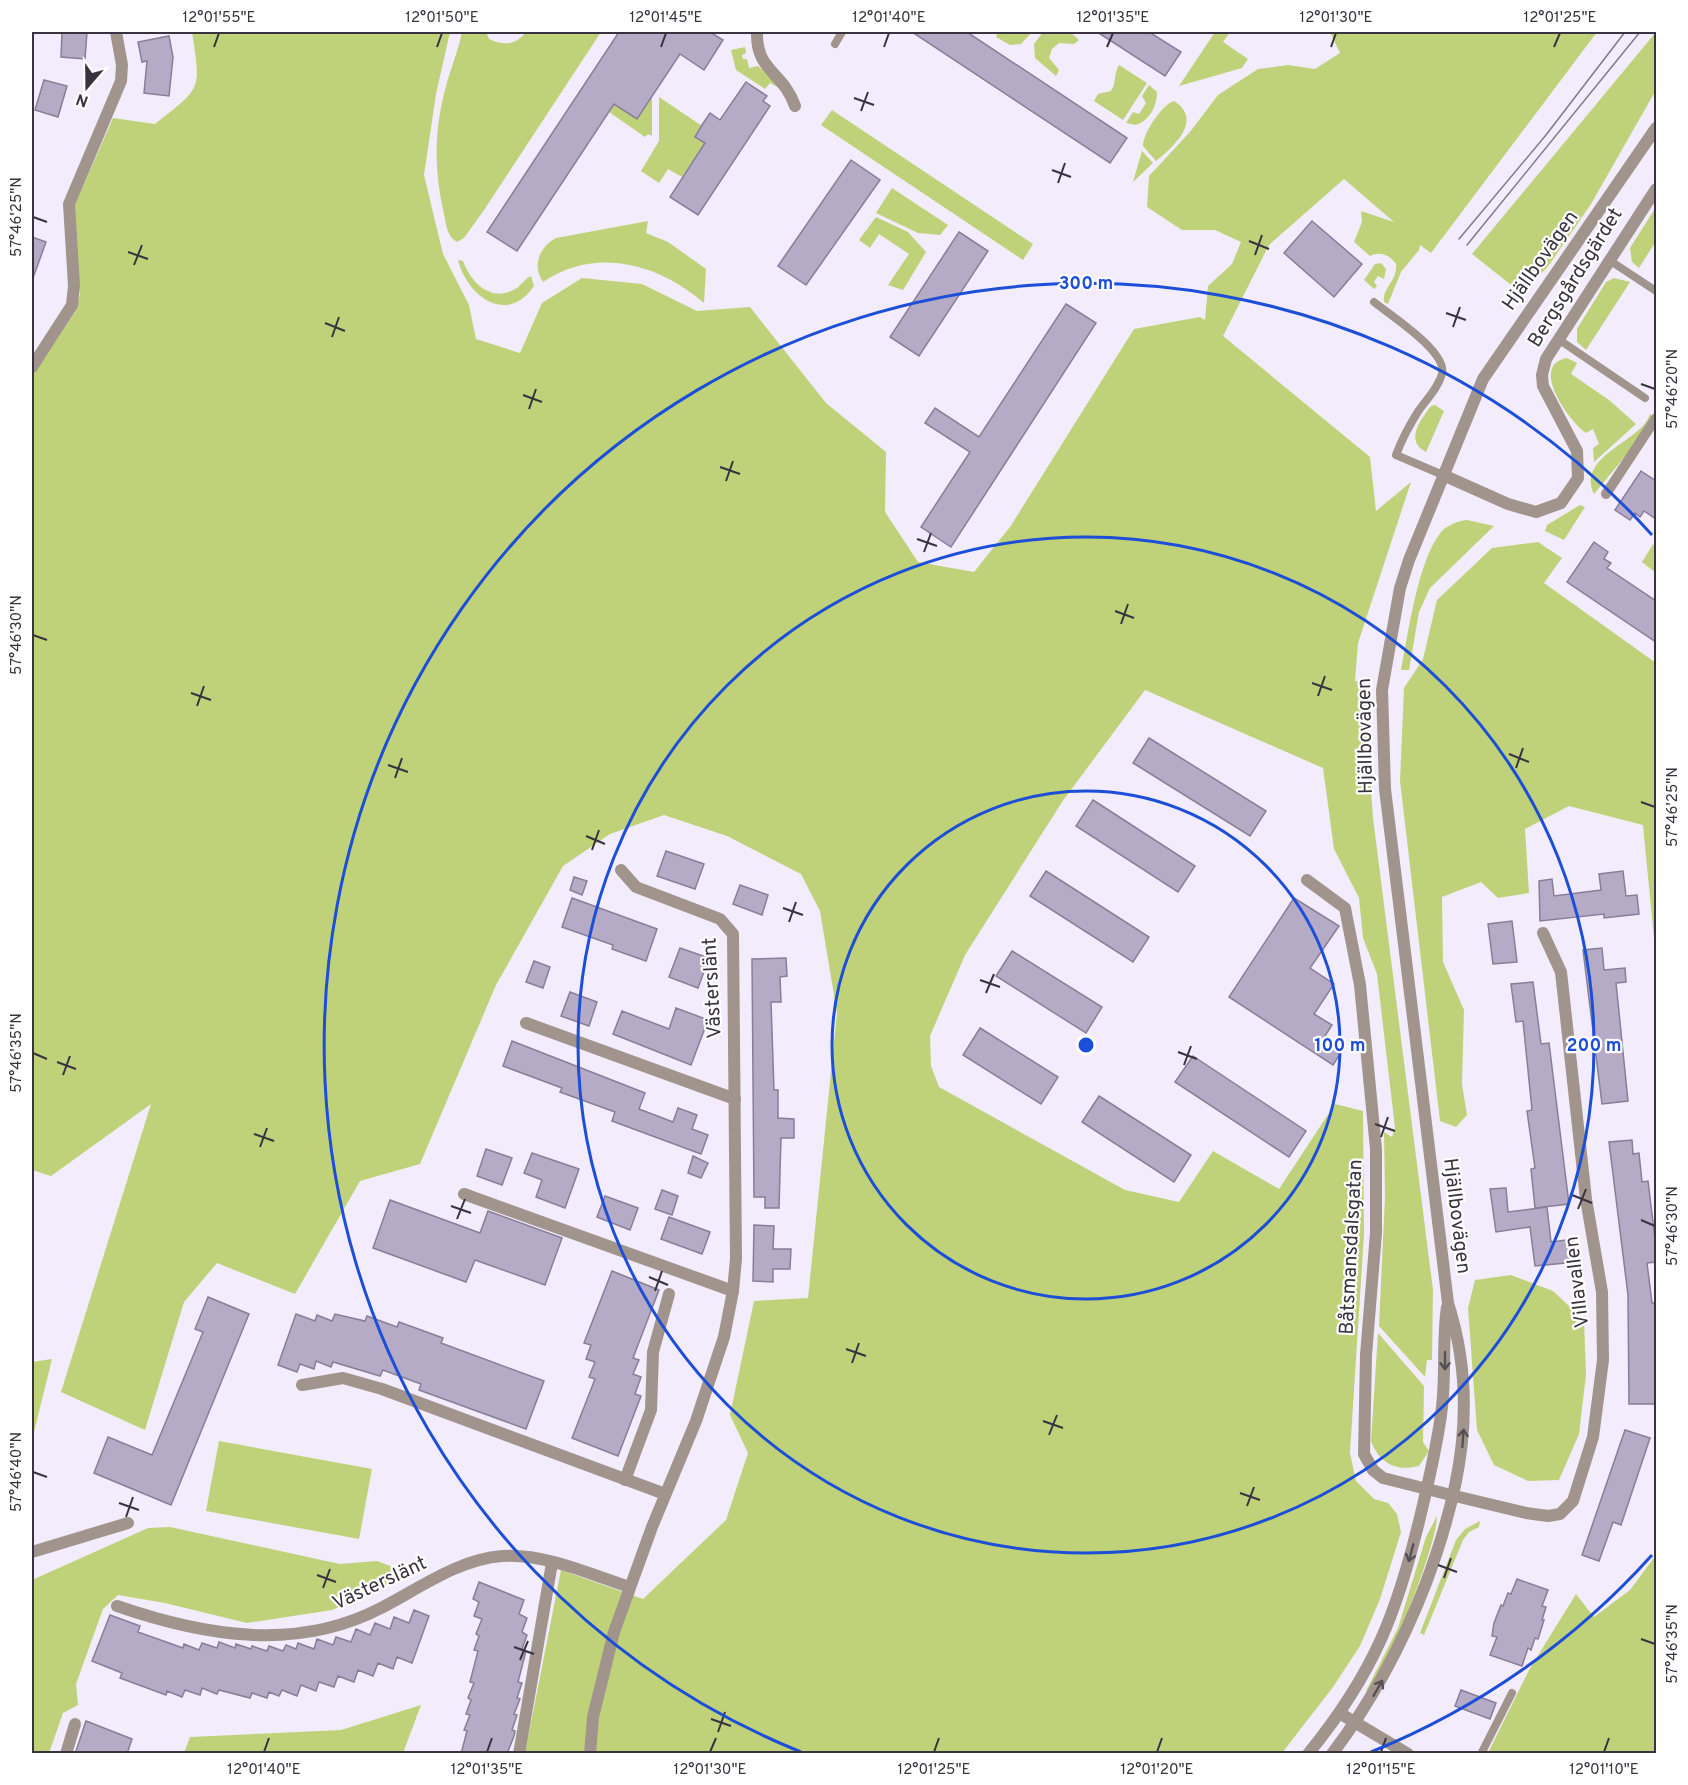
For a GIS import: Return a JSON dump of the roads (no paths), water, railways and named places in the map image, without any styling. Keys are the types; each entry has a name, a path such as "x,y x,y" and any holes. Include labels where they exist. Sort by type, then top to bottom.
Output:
{"street":[{"path":"32,367 72,304 73,262 69,204 121,81 123,65 116,32"},
{"path":"757,32 757,50 761,60 789,89 795,106"},
{"name":"Hjällbovägen","path":"1332,1754 1356,1723 1386,1675 1408,1628 1444,1536 1455,1496 1463,1444 1462,1367 1456,1330 1448,1303 1389,833 1382,690 1400,588 1483,379 1656,128"},
{"name":"Bergsgårdsgärdet","path":"1443,475 1508,504 1536,512 1561,503 1578,478 1579,464 1571,438 1543,386 1542,375 1546,359 1656,189"},
{"path":"1606,494 1656,418"},
{"name":"Västerslänt","path":"590,1754 593,1717 629,1587 696,1421 724,1337 733,1291 736,1259 733,934 720,920 636,887 621,870"},
{"name":"Båtsmansdalsgatan","path":"1307,880 1345,908 1360,985 1376,1149 1376,1233 1366,1355 1364,1454 1373,1470 1383,1478 1427,1489"},
{"name":"Villavallen","path":"1455,1496 1526,1513 1548,1516 1560,1514 1573,1501 1593,1437 1596,1419 1603,1360 1602,1292 1586,1199 1561,972 1543,933"},
{"path":"526,1023 735,1099"},
{"path":"464,1194 733,1291"},
{"path":"626,1480 651,1410 653,1352 669,1294"},
{"name":"Hjällbovägen","path":"1308,1754 1341,1714 1366,1672 1391,1620 1427,1489 1443,1404 1444,1328 1448,1303"},
{"path":"302,1385 343,1378 382,1389 665,1494"},
{"path":"1427,1489 1455,1496"},
{"path":"32,1552 128,1523"},
{"name":"Västerslänt","path":"117,1606 148,1617 231,1634 263,1636 311,1632 342,1626 474,1562 501,1556 552,1563 629,1587"},
{"path":"519,1754 552,1563"},
{"path":"1341,1714 1408,1754"},
{"path":"66,1754 75,1724"}],"lane":[{"path":"835,44 842,32"},
{"path":"1609,260 1656,291"},
{"path":"1374,302 1431,348 1441,363 1443,373 1405,434 1396,455 1443,475"},
{"path":"1558,339 1645,398"},
{"path":"1481,1754 1512,1693"}],"tram line":[{"path":"1459,239 1546,135 1625,32"},
{"path":"1467,245 1640,32"}]}
